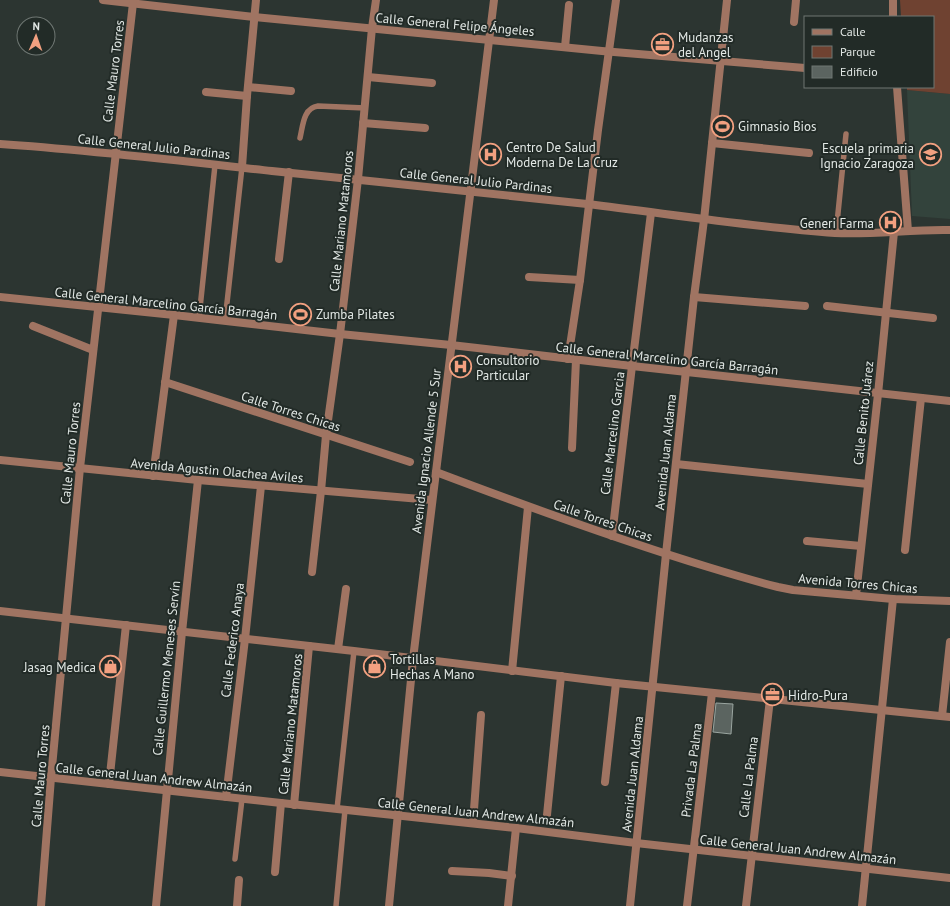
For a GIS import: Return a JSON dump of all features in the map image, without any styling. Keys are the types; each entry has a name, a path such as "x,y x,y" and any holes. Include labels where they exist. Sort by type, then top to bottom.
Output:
{"street":[{"name":"Calle General Felipe Ángeles","path":"104,0 254,17 490,39 609,52 804,68"},
{"path":"188,9 189,0"},
{"path":"242,167 256,0"},
{"name":"Calle Mariano Matamoros","path":"312,572 326,435 340,334 358,180 376,0"},
{"name":"Avenida Ignacio Allende 5 Sur","path":"389,906 413,659 494,0"},
{"path":"572,448 572,359 589,204 616,0"},
{"name":"Avenida Juan Aldama","path":"630,906 666,554 694,297 704,220 727,0"},
{"path":"794,22 796,0"},
{"path":"893,0 894,16"},
{"name":"Calle Mauro Torres","path":"42,906 51,778 80,468 133,3"},
{"path":"565,47 569,5"},
{"path":"368,77 432,83"},
{"path":"248,87 291,91"},
{"path":"898,88 908,231"},
{"path":"206,92 247,96"},
{"path":"363,123 425,128"},
{"path":"712,143 809,153"},
{"name":"Calle General Julio Pardinas","path":"0,144 115,154 470,191 589,204 756,226 836,233 950,230"},
{"path":"279,259 289,172"},
{"name":"Calle Marcelino Garcia","path":"612,536 651,213"},
{"name":"Calle Benito Juárez","path":"856,595 894,232"},
{"path":"529,277 580,280"},
{"name":"Calle General Marcelino García Barragán","path":"0,297 451,345 950,401"},
{"path":"694,297 805,306"},
{"path":"827,306 933,318"},
{"path":"153,476 174,315"},
{"path":"33,326 93,350"},
{"name":"Calle Torres Chicas","path":"165,382 410,462"},
{"path":"905,550 921,398"},
{"name":"Avenida Agustin Olachea Aviles","path":"0,460 153,476 432,500"},
{"path":"676,464 868,484"},
{"name":"Calle Torres Chicas","path":"436,472 528,507 612,536 764,584"},
{"name":"Calle Guillermo Meneses Servín","path":"156,906 166,791 198,480"},
{"name":"Calle Federico Anaya","path":"226,797 245,639 261,486"},
{"path":"512,671 528,507"},
{"path":"807,541 861,546"},
{"name":"Avenida Torres Chicas","path":"764,584 793,590 950,602"},
{"path":"338,649 346,589"},
{"path":"862,906 893,598"},
{"path":"0,611 338,649 616,683 946,717 950,642"},
{"path":"109,784 126,625"},
{"name":"Calle Mariano Matamoros","path":"294,805 309,646"},
{"path":"547,815 562,676"},
{"path":"605,782 616,683"},
{"name":"Privada La Palma","path":"687,906 712,693"},
{"name":"Calle La Palma","path":"746,906 770,699"},
{"path":"473,823 481,715"},
{"name":"Calle General Juan Andrew Almazán","path":"0,772 281,804 473,823 694,850 950,878"},
{"path":"274,872 281,804"},
{"path":"508,906 516,828"},
{"path":"452,871 512,876"},
{"path":"237,906 239,880"}],"lane":[{"path":"300,138 305,117 308,111 314,106 365,108"},
{"path":"836,233 846,134"},
{"path":"198,318 215,165"},
{"path":"225,321 242,167"},
{"path":"336,906 341,810 354,651"},
{"path":"235,859 242,799"}],"shaded area":[{"name":"Escuela primaria Ignacio Zaragoza","path":"907,90 950,94 950,219 912,216"}],"green space":[{"path":"900,0 950,0 950,94 907,90 907,88 934,88 934,16 901,16"}],"building":[{"path":"716,703 733,704 731,734 713,732"}],"place":[{"name":"Mudanzas del Angel","path":"662,44"},
{"name":"Gimnasio Bios","path":"722,126"},
{"name":"Centro De Salud Moderna De La Cruz","path":"491,154"},
{"name":"Escuela primaria Ignacio Zaragoza","path":"930,155"},
{"name":"Generi Farma","path":"890,223"},
{"name":"Zumba Pilates","path":"300,314"},
{"name":"Consultorio Particular","path":"461,367"},
{"name":"Tortillas Hechas A Mano","path":"374,666"},
{"name":"Jasag Medica","path":"111,667"},
{"name":"Hidro-Pura","path":"772,695"}]}
